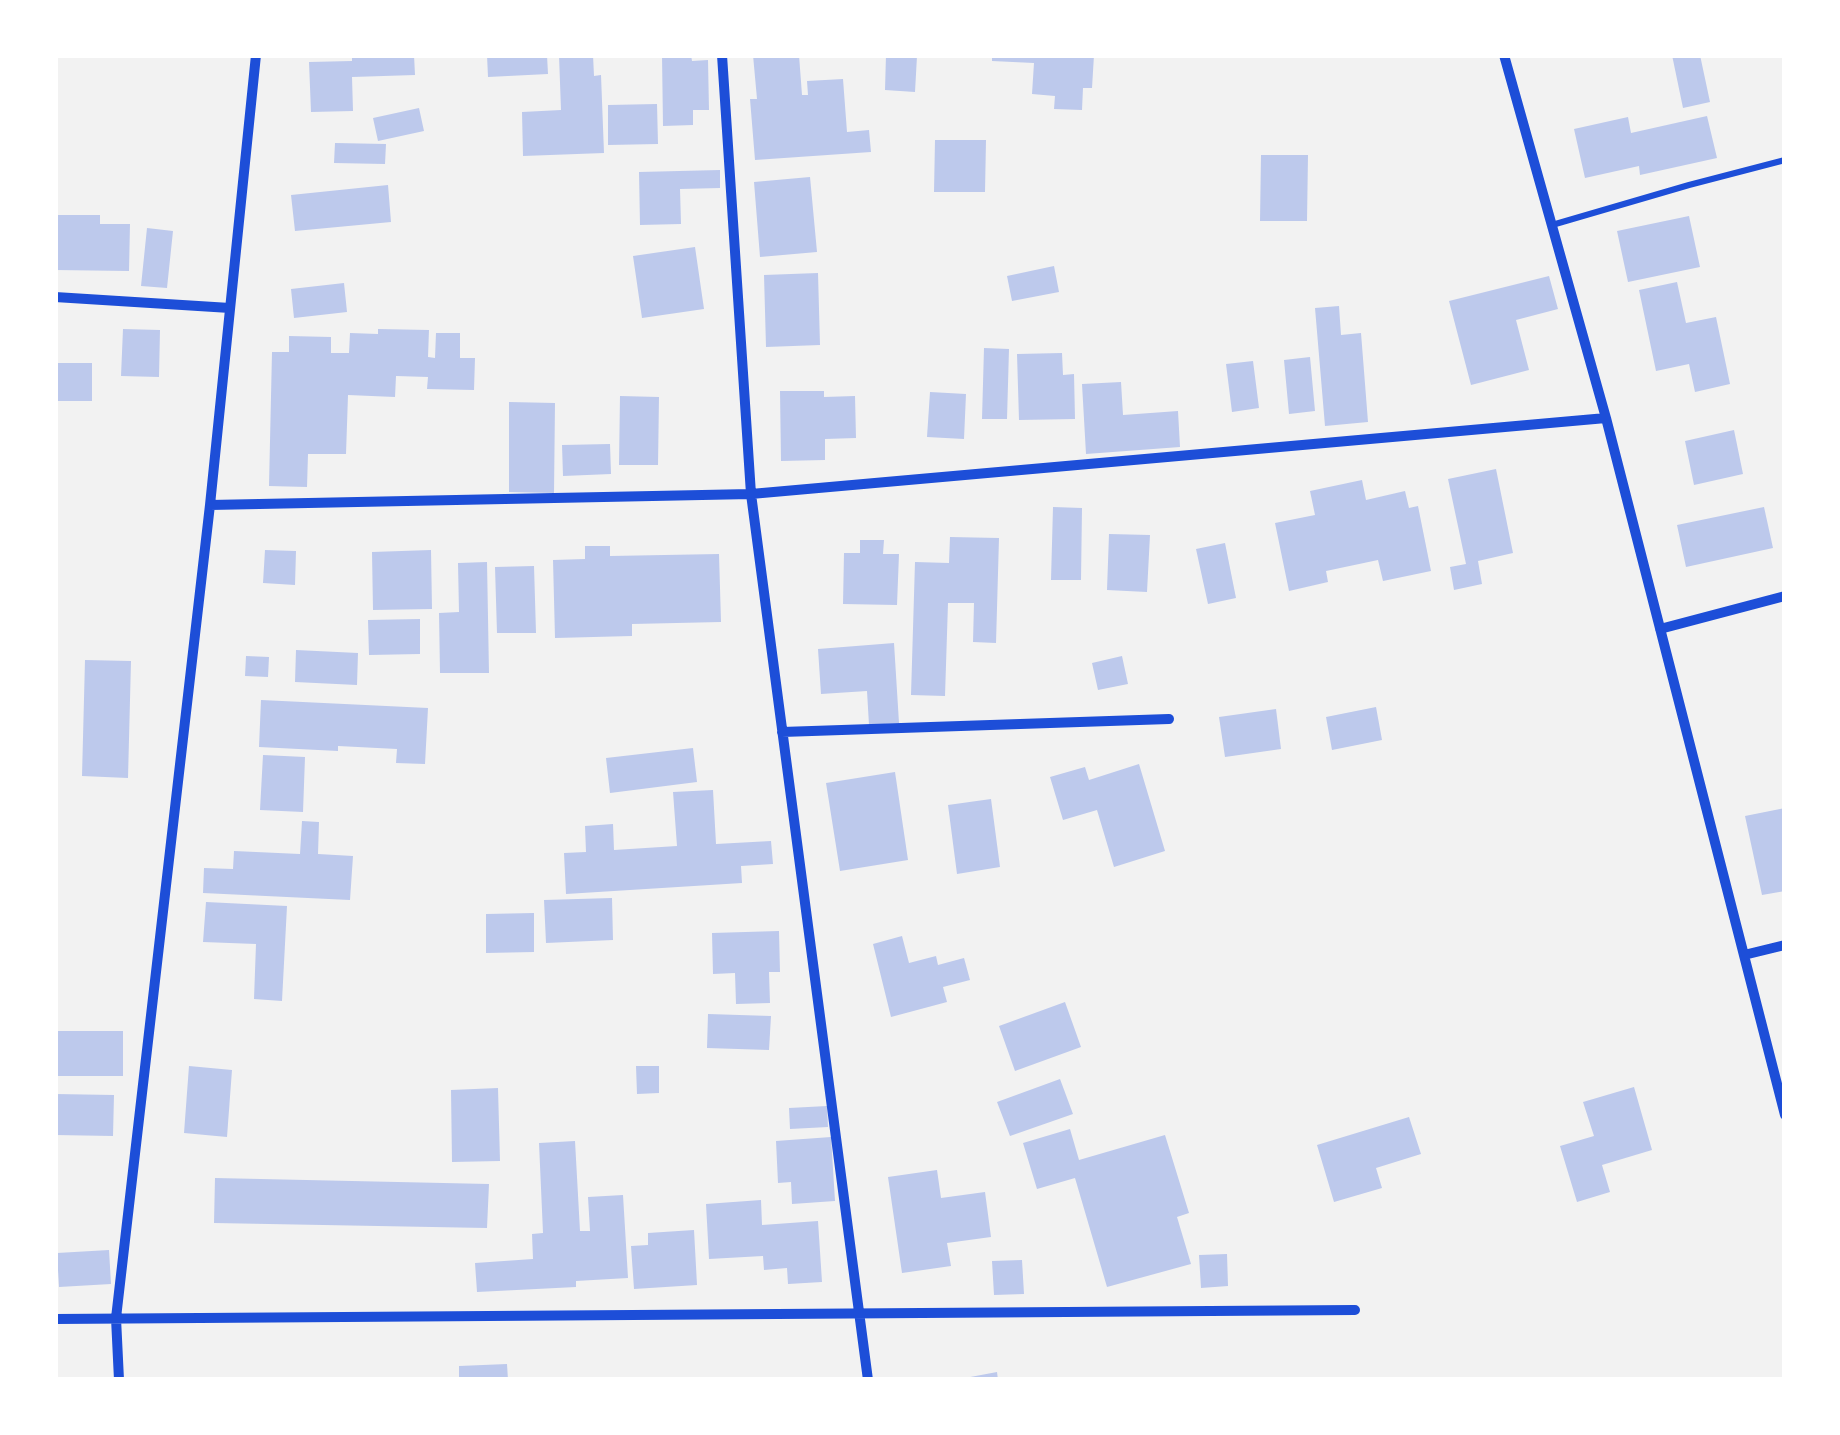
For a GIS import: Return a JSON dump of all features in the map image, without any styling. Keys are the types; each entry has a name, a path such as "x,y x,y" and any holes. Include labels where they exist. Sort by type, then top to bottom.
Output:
{"street":[{"path":"119,1380 116,1318 210,505 256,55"},
{"path":"722,55 751,494 868,1380"},
{"path":"1504,55 1606,418 1785,1114"},
{"path":"55,297 230,308"},
{"path":"210,505 751,494 1606,418"},
{"path":"1660,629 1785,596"},
{"path":"782,732 1169,718"},
{"path":"1744,956 1785,945"},
{"path":"55,1319 1355,1310"}],"lane":[{"path":"1552,225 1785,160"}],"building":[{"path":"352,55 414,55 415,75 352,77 353,111 311,112 309,62 352,61"},
{"path":"487,55 547,55 548,74 488,77"},
{"path":"559,55 593,55 594,76 601,75 604,153 523,156 522,112 561,110"},
{"path":"662,55 691,55 692,61 708,60 709,110 693,110 693,125 663,126"},
{"path":"753,55 799,55 802,95 808,95 807,81 843,79 847,132 869,130 871,152 755,160 750,99 757,99"},
{"path":"886,55 917,56 915,92 885,90"},
{"path":"992,55 1094,55 1092,88 1083,88 1082,110 1054,109 1055,96 1032,94 1034,63 992,61"},
{"path":"1672,55 1700,55 1710,102 1683,108"},
{"path":"657,104 658,144 608,145 608,105"},
{"path":"419,108 424,131 378,141 373,118"},
{"path":"1707,116 1717,158 1640,175 1639,166 1585,178 1574,129 1628,117 1631,133"},
{"path":"935,140 986,140 985,192 934,192"},
{"path":"335,143 386,144 385,164 334,163"},
{"path":"1261,155 1308,155 1307,221 1260,221"},
{"path":"720,170 720,188 680,189 681,224 640,225 639,172"},
{"path":"810,177 817,252 760,257 754,182"},
{"path":"388,185 391,222 295,231 291,195"},
{"path":"55,215 100,215 100,224 130,224 129,271 55,270"},
{"path":"1689,216 1700,267 1628,282 1617,231"},
{"path":"147,228 173,231 167,288 141,286"},
{"path":"695,247 704,309 642,318 633,256"},
{"path":"1054,266 1059,292 1012,301 1007,276"},
{"path":"818,273 820,345 766,347 764,275"},
{"path":"1549,276 1558,309 1516,320 1529,370 1471,385 1449,301"},
{"path":"1677,282 1686,323 1716,317 1730,384 1695,392 1689,364 1656,371 1639,290"},
{"path":"344,283 347,312 294,318 291,289"},
{"path":"1339,306 1341,335 1361,333 1368,422 1325,426 1315,308"},
{"path":"123,329 160,330 159,377 121,376"},
{"path":"378,329 429,330 428,357 435,358 436,333 460,333 460,358 475,358 474,390 427,389 428,377 396,376 395,397 348,395 346,454 308,454 307,487 269,486 272,352 289,352 289,336 331,337 331,353 349,353 350,333 378,334"},
{"path":"984,348 1009,349 1007,419 982,419"},
{"path":"1062,353 1063,375 1074,374 1075,419 1019,420 1017,354"},
{"path":"1310,357 1315,411 1289,414 1284,360"},
{"path":"1253,361 1259,408 1232,412 1226,364"},
{"path":"55,363 92,363 92,401 55,401"},
{"path":"1121,382 1123,415 1178,411 1180,447 1086,454 1082,384"},
{"path":"780,391 824,391 824,397 855,396 856,438 825,439 825,460 781,461"},
{"path":"930,392 966,394 964,439 927,437"},
{"path":"620,396 659,397 658,465 619,465"},
{"path":"509,402 555,403 554,493 509,492"},
{"path":"1734,430 1743,474 1694,485 1685,441"},
{"path":"610,444 611,474 563,476 562,445"},
{"path":"1496,469 1513,553 1478,561 1482,584 1454,590 1450,567 1466,564 1448,479"},
{"path":"1362,480 1366,500 1405,491 1409,508 1418,506 1431,571 1383,581 1378,560 1326,571 1328,582 1289,591 1275,523 1315,515 1310,491"},
{"path":"1053,507 1082,508 1081,580 1051,580"},
{"path":"1764,507 1773,548 1686,567 1677,525"},
{"path":"1109,534 1150,535 1147,592 1107,590"},
{"path":"950,537 999,538 996,643 973,642 974,603 948,603 945,696 911,695 915,562 949,563"},
{"path":"860,540 884,540 883,554 899,554 897,605 843,604 844,553 860,553"},
{"path":"1225,543 1236,598 1208,604 1196,549"},
{"path":"585,546 610,546 610,556 719,554 721,622 632,624 632,636 555,638 553,560 585,559"},
{"path":"265,550 296,551 295,585 263,583"},
{"path":"431,550 432,609 373,610 372,552"},
{"path":"487,562 489,673 440,673 439,613 459,612 458,563"},
{"path":"534,566 536,633 497,633 495,567"},
{"path":"420,619 420,654 369,655 368,620"},
{"path":"894,643 899,723 869,725 867,691 821,694 818,649"},
{"path":"296,650 358,653 357,685 295,682"},
{"path":"246,656 269,657 268,677 245,676"},
{"path":"1122,656 1128,684 1098,690 1092,663"},
{"path":"85,660 131,661 128,778 82,776"},
{"path":"261,700 428,708 425,764 396,763 397,749 259,747"},
{"path":"1376,707 1382,740 1332,750 1326,717"},
{"path":"1276,709 1281,749 1225,757 1219,717"},
{"path":"693,748 697,782 610,793 606,758"},
{"path":"263,755 305,757 303,812 260,810"},
{"path":"1139,764 1165,851 1114,867 1097,810 1063,820 1050,777 1085,767 1089,780"},
{"path":"895,772 908,860 840,871 826,783"},
{"path":"713,790 716,844 771,841 773,864 741,866 742,883 566,894 564,853 586,852 585,826 613,824 614,850 677,846 673,792"},
{"path":"991,799 1000,867 957,874 948,805"},
{"path":"1785,808 1785,891 1762,895 1745,816"},
{"path":"302,821 319,822 318,854 353,856 350,900 203,893 204,868 233,869 234,851 300,854"},
{"path":"612,898 613,940 546,943 544,900"},
{"path":"206,902 287,906 282,1001 254,999 256,944 203,942"},
{"path":"534,913 534,952 486,953 486,914"},
{"path":"779,931 780,972 769,972 770,1003 736,1004 735,973 713,974 712,933"},
{"path":"902,936 909,963 936,956 938,965 964,958 970,980 943,987 947,1002 891,1017 873,944"},
{"path":"1065,1002 1081,1047 1015,1071 999,1026"},
{"path":"708,1014 771,1016 769,1050 707,1048"},
{"path":"55,1031 123,1031 123,1076 55,1076"},
{"path":"189,1066 232,1070 227,1137 184,1133"},
{"path":"636,1066 659,1066 659,1093 637,1094"},
{"path":"1060,1079 1073,1114 1010,1136 997,1102"},
{"path":"1634,1087 1652,1150 1602,1165 1610,1192 1577,1202 1560,1146 1594,1136 1583,1102"},
{"path":"498,1088 500,1161 452,1162 451,1090"},
{"path":"55,1094 114,1095 113,1136 55,1135"},
{"path":"827,1106 828,1127 790,1129 789,1108"},
{"path":"1409,1117 1421,1154 1376,1168 1382,1188 1334,1202 1317,1145"},
{"path":"1070,1129 1079,1160 1165,1135 1189,1213 1177,1217 1191,1264 1107,1287 1075,1178 1037,1189 1023,1143"},
{"path":"831,1137 835,1201 792,1204 791,1182 778,1183 776,1141"},
{"path":"575,1141 580,1231 590,1231 588,1197 623,1195 628,1278 576,1281 576,1287 477,1292 475,1263 533,1259 532,1234 543,1233 539,1143"},
{"path":"937,1170 941,1198 985,1192 991,1237 947,1243 951,1266 902,1273 888,1177"},
{"path":"215,1178 489,1184 487,1228 214,1223"},
{"path":"761,1200 762,1225 818,1221 822,1282 788,1284 787,1268 764,1270 763,1256 709,1259 706,1204"},
{"path":"694,1230 697,1285 634,1289 631,1246 648,1245 648,1233"},
{"path":"109,1250 111,1284 59,1287 57,1253"},
{"path":"1227,1254 1228,1286 1201,1288 1199,1255"},
{"path":"1022,1260 1024,1294 994,1295 992,1261"},
{"path":"507,1364 508,1380 459,1380 459,1366"},
{"path":"997,1372 998,1380 965,1380 965,1378"}]}
